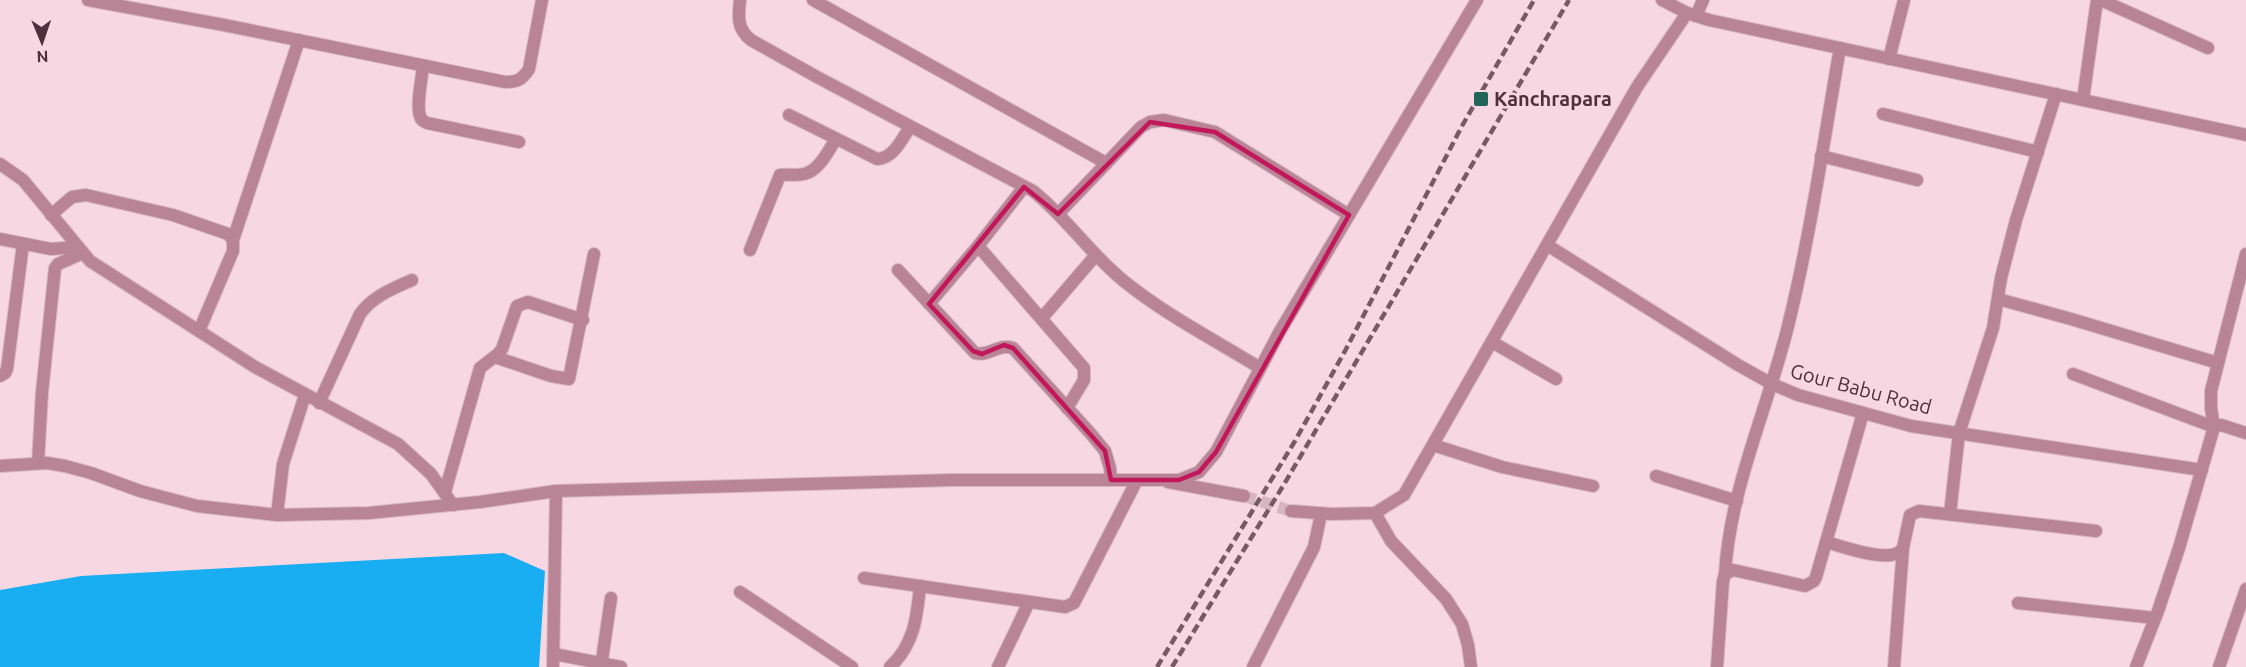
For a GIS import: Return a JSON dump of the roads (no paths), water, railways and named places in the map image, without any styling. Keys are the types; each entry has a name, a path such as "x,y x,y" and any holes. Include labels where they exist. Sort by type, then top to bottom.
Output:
{"street":[{"path":"88,0 505,82 515,82 523,78 529,69 542,0"},
{"path":"740,0 738,16 740,27 743,34 751,40 1033,191 1058,214 1095,255 1124,281 1150,300 1260,368"},
{"path":"813,0 1106,163"},
{"path":"0,466 38,463 65,466 92,473 140,491 197,506 277,515 369,513 453,505 556,491 951,480 1179,480 1199,472 1216,452 1260,368 1477,0"},
{"path":"1662,0 1691,15 2246,135"},
{"path":"1291,511 1321,514 1375,513 1404,495 1637,87 1703,0"},
{"path":"1889,59 1904,0"},
{"path":"2083,100 2099,0 2208,48"},
{"path":"199,331 233,251 233,240 298,40"},
{"path":"1717,667 1727,544 1737,501 1789,323 1840,48"},
{"path":"423,66 419,108 422,120 427,123 519,142"},
{"path":"1950,514 1959,434 1985,358 2016,220 2056,94"},
{"path":"1883,114 2038,152"},
{"path":"789,115 871,158 885,159 910,127"},
{"path":"1058,214 1141,127 1150,122 1164,120 1215,132 1349,215"},
{"path":"750,250 780,175 802,175 810,172 818,165 836,139"},
{"path":"1821,156 1917,180"},
{"path":"0,164 23,180 90,261 255,367 398,444 431,474 453,505"},
{"path":"929,304 1024,187"},
{"path":"51,215 72,196 98,196 173,215 228,234 233,240"},
{"path":"0,239 51,249 81,250"},
{"path":"0,376 7,369 23,244"},
{"name":"Gour Babu Road","path":"1547,245 1772,384 1798,395 1911,426 2202,470"},
{"path":"978,246 1084,368 1084,380 1067,408"},
{"path":"38,463 42,392 55,268 81,250"},
{"path":"495,357 564,380 569,379 594,254"},
{"path":"2136,667 2179,548 2214,427 2211,391 2246,254"},
{"path":"1042,318 1095,255"},
{"path":"898,270 975,353 982,354 1002,346 1013,348 1105,451 1111,480"},
{"path":"319,403 360,314 367,304 374,297 412,280"},
{"path":"1998,299 2218,363"},
{"path":"445,492 480,368 502,349 517,306 524,302 582,320"},
{"path":"1492,342 1556,379"},
{"path":"2073,374 2214,427 2221,425 2246,433"},
{"path":"277,515 284,464 305,395"},
{"path":"1725,573 1733,570 1805,586 1810,584 1816,577 1863,413"},
{"path":"1433,444 1502,467 1593,486"},
{"path":"1656,476 1737,501"},
{"path":"864,578 1065,607 1074,603 1137,480"},
{"path":"1159,480 1244,496"},
{"path":"553,667 556,491"},
{"path":"1894,667 1903,548 1908,520 1915,511 2096,531"},
{"path":"1375,513 1391,542 1446,599 1462,624 1471,667"},
{"path":"1252,667 1314,547 1321,514"},
{"path":"1826,542 1886,556 1897,554 1903,548"},
{"path":"890,667 901,657 914,630 920,586"},
{"path":"2219,667 2246,589"},
{"path":"740,592 852,667"},
{"path":"601,665 610,598"},
{"path":"999,667 1029,602"},
{"path":"2018,603 2102,610 2155,618"},
{"path":"554,654 601,665 621,667"}],"water":[{"path":"504,553 545,571 539,667 0,667 0,590 81,576"}],"tunnel":[{"path":"1244,496 1291,511"}],"railway":[{"path":"1157,667 1295,441 1345,351 1462,126 1534,0"},
{"path":"1172,667 1283,486 1569,0"}],"place":[{"name":"Kanchrapara","path":"1481,99"}]}
